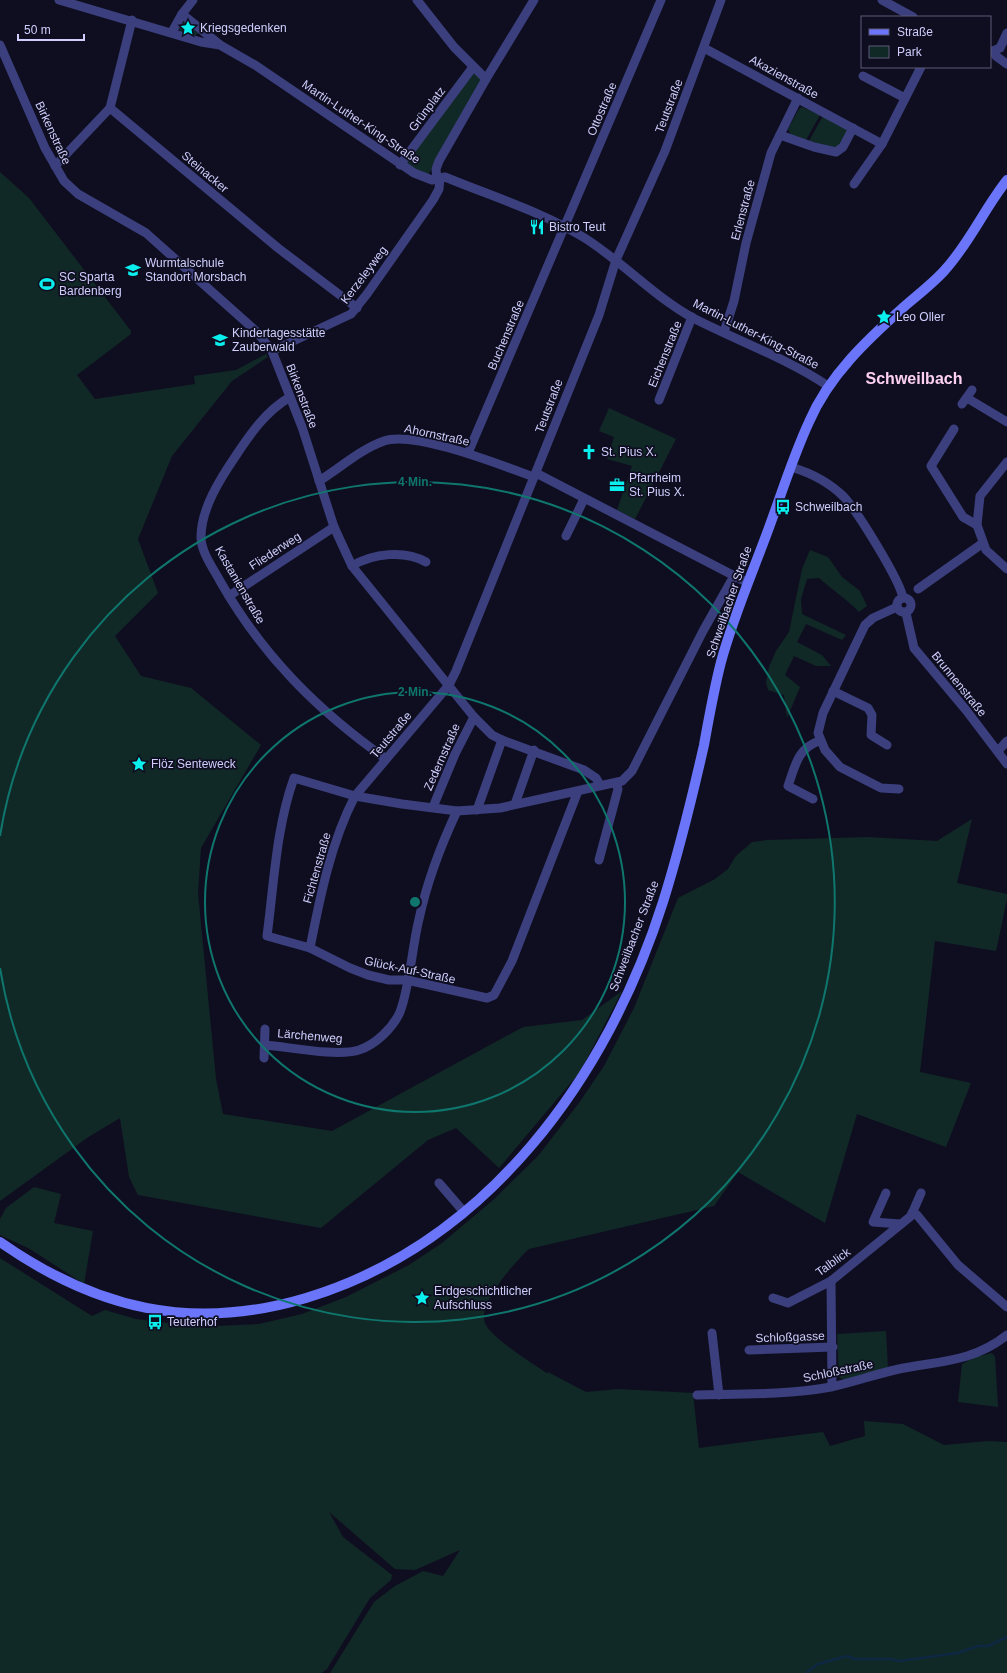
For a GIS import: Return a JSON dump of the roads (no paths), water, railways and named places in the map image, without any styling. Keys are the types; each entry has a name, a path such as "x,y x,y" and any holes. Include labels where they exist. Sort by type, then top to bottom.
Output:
{"main road":[{"name":"Schweilbacher Straße","path":"0,1242 49,1273 70,1284 134,1306 201,1314 260,1310 321,1293 363,1276 395,1259 427,1240 464,1212 522,1158 569,1098 603,1041 639,967 662,906 680,842 704,746 720,665 730,631 791,467 816,405 828,386 844,366 887,322 943,273 957,256 991,200 1007,180"}],"street":[{"name":"Martin-Luther-King-Straße","path":"59,0 132,20 201,42 220,45"},
{"path":"172,32 182,14 193,0"},
{"path":"417,0 454,47 486,79"},
{"path":"439,179 436,169 439,161 534,0"},
{"name":"Ottostraße","path":"564,226 661,0"},
{"name":"Teutstraße","path":"355,796 449,685 473,632 599,315 616,260 665,151 721,0"},
{"path":"882,0 911,16"},
{"name":"Martin-Luther-King-Straße","path":"182,14 220,45 282,82 400,165 414,173 432,180 445,177 450,178 564,226 616,260 640,280 692,317 808,372 828,386"},
{"path":"55,166 110,108 132,20"},
{"path":"1007,33 1000,48 992,52 1007,64"},
{"name":"Birkenstraße","path":"0,45 45,148 64,180 78,194 146,233 257,332 272,351 302,427 334,527 352,566 449,685"},
{"name":"Akazienstraße","path":"704,48 882,144"},
{"name":"Grünplatz","path":"400,165 473,67"},
{"path":"854,184 882,144 921,68"},
{"path":"863,76 906,98"},
{"name":"Erlenstraße","path":"724,332 771,153 798,98"},
{"name":"Steinacker","path":"110,108 272,243 357,308"},
{"path":"780,135 814,147 836,152 843,147 853,128"},
{"name":"Kerzeleyweg","path":"272,351 339,320 357,308 433,200 439,189 439,179"},
{"name":"Buchenstraße","path":"468,453 564,226"},
{"name":"Eichenstraße","path":"659,400 692,317"},
{"name":"Kastanienstraße","path":"290,397 271,410 248,438 230,465 213,496 202,524 201,538 207,556 229,596 254,633 287,674 317,705 356,738 386,759"},
{"path":"967,397 1007,422"},
{"path":"954,429 931,466 963,517 977,525"},
{"name":"Ahornstraße","path":"319,482 372,446 392,439 410,439 468,453 535,475 748,583"},
{"path":"1007,462 980,496 977,525 983,543 994,559 1007,569"},
{"name":"Brunnenstraße","path":"791,467 818,477 844,497 897,581 903,598 908,599 912,604 911,609 906,612 914,648 1007,764"},
{"path":"566,536 584,499"},
{"name":"Fliederweg","path":"229,596 334,527"},
{"path":"918,589 983,543"},
{"path":"352,566 363,559 379,556 417,557 426,562"},
{"name":"Schweilbacher Straße","path":"600,785 616,783 627,777 632,771 703,631 734,576"},
{"path":"903,598 899,600 897,607 900,612 906,612"},
{"path":"897,607 873,618 865,625 833,691 823,714 818,733 819,741 831,759 840,767 881,788 899,789"},
{"path":"449,685 488,732 502,740 534,750 584,770 596,778 600,785"},
{"path":"833,691 868,708 872,715 871,735 887,746"},
{"name":"Zedernstraße","path":"433,807 461,741 474,717"},
{"path":"477,810 502,740"},
{"path":"813,799 788,786 802,752 811,744 819,741"},
{"path":"998,752 1007,741"},
{"path":"515,804 534,750"},
{"name":"Zedernstraße","path":"294,778 355,796 457,811 500,808 600,785"},
{"name":"Glück-Auf-Straße","path":"294,778 288,795 267,936 310,948 350,968 368,975 389,980 407,980 487,998 494,995 512,961 578,791"},
{"path":"599,860 618,789 616,783"},
{"name":"Fichtenstraße","path":"310,948 336,845 346,812 355,796"},
{"name":"Lärchenweg","path":"265,1045 330,1052 357,1050 368,1046 391,1027 400,1012 427,886 440,849 457,811"},
{"name":"Lärchenweg","path":"264,1058 265,1029"},
{"path":"439,1183 464,1212"},
{"path":"886,1193 873,1222 900,1224"},
{"name":"Talblick","path":"773,1298 788,1303 831,1281 912,1213 921,1193"},
{"path":"912,1213 917,1215 958,1265 1007,1307"},
{"name":"Schloßgasse","path":"831,1281 833,1347 832,1386"},
{"path":"712,1333 719,1395"},
{"name":"Schloßstraße","path":"697,1396 774,1394 832,1386 896,1370 961,1359 982,1352 1007,1335"},
{"name":"Schloßgasse","path":"749,1350 833,1347"}],"waterway":[{"path":"806,1673 818,1664 847,1656 855,1659 890,1659 899,1661 958,1653 978,1646 988,1646 1007,1637"}],"place":[{"name":"Kriegsgedenken","path":"188,28"},
{"name":"Bistro Teut","path":"537,227"},
{"name":"Wurmtalschule Standort Morsbach","path":"133,270"},
{"name":"SC Sparta Bardenberg","path":"47,284"},
{"name":"Leo Oller","path":"884,317"},
{"name":"Kindertagesstätte Zauberwald","path":"220,340"},
{"name":"St. Pius X.","path":"589,452"},
{"name":"Pfarrheim St. Pius X.","path":"617,485"},
{"name":"Schweilbach","path":"783,507"},
{"name":"Flöz Senteweck","path":"139,764"},
{"name":"Erdgeschichtlicher Aufschluss","path":"422,1298"},
{"name":"Teuterhof","path":"155,1322"}],"district":[{"name":"Schweilbach","path":"914,378"}]}
